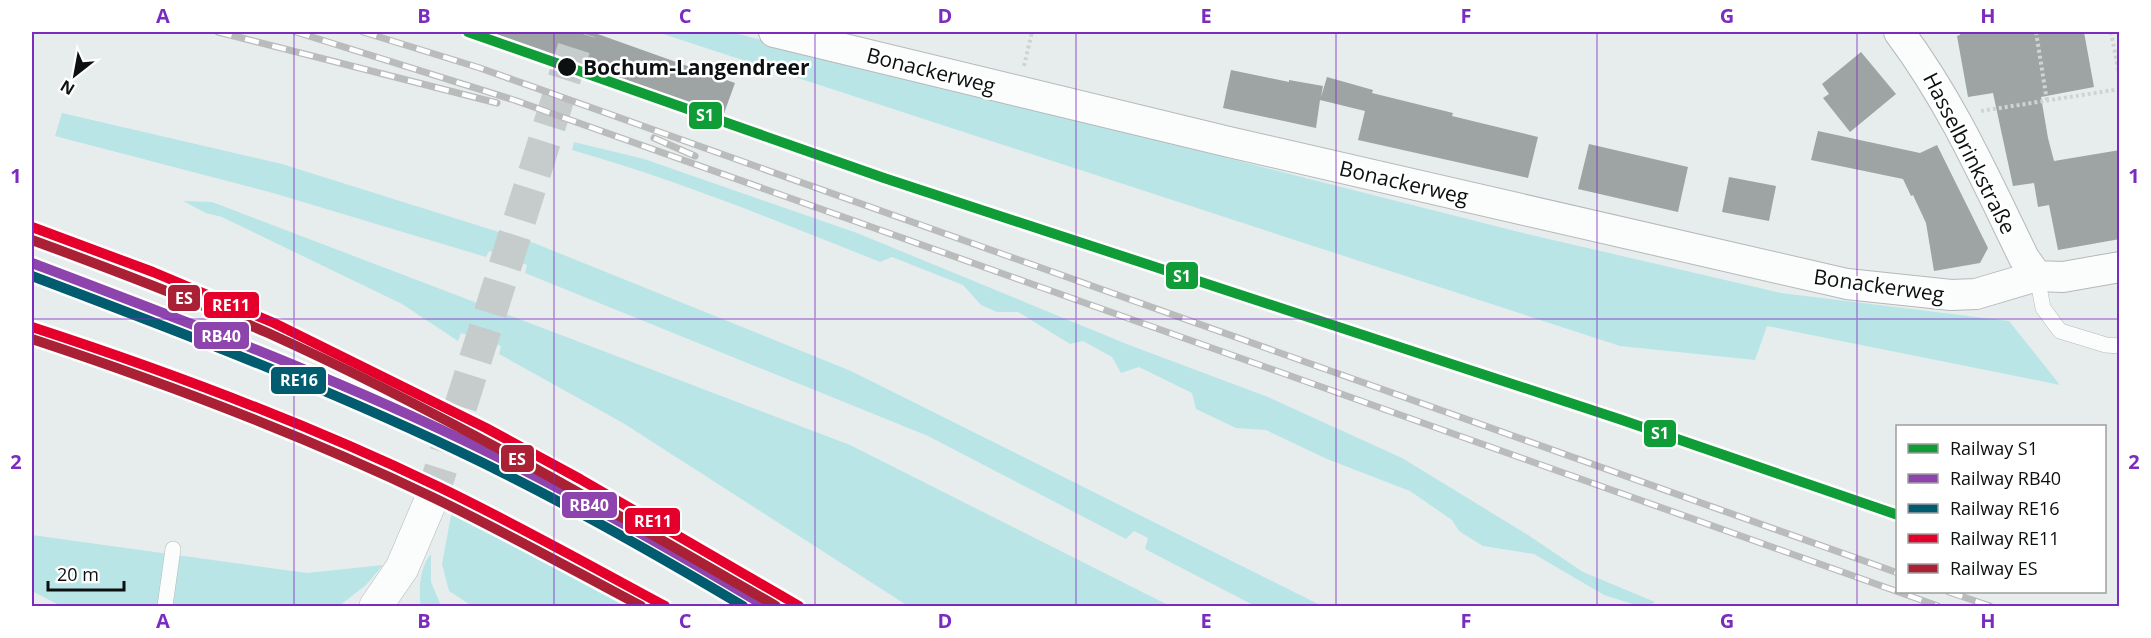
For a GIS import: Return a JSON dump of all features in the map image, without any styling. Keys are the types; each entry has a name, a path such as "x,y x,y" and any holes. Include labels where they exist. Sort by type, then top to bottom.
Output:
{"main road":[{"path":"385,603 431,500"}],"street":[{"name":"Bonackerweg","path":"774,32 1846,284 1951,295 1976,294 2037,276 2063,277 2120,267"},
{"name":"Hasselbrinkstraße","path":"1899,32 1928,70 1954,115 2024,258 2037,276"}],"lane":[{"path":"2037,276 2043,308 2060,331 2106,345 2120,346"},
{"path":"165,606 173,549"}],"path":[{"path":"1019,91 1032,32"},
{"path":"2036,32 2047,101"},
{"path":"2111,32 2120,79"},
{"path":"1954,115 2120,89"}],"shaded area":[{"path":"657,32 730,32 1519,232 1781,293 2009,321 2060,385 1767,326 1755,360 1620,346"},
{"path":"62,113 282,164 534,243 851,371 1322,606 1255,606 1145,549 1148,538 1134,531 1126,539 928,436 525,273 527,265 489,251 486,257 273,193 55,136"},
{"path":"574,142 644,159 857,233 1129,345 1268,397 1402,458 1528,535 1583,572 1655,602 1648,606 1639,606 1604,595 1534,554 1483,546 1459,531 1452,520 1410,491 1327,459 1266,430 1236,428 1196,409 1192,393 1139,367 1121,373 1112,357 1083,341 1070,344 1018,312 997,312 981,305 963,285 892,257 880,262 689,188 572,150"},
{"path":"183,201 212,202 850,445 1170,606 908,606 623,423 499,354 501,346 461,333 458,341 402,304 222,217 206,213"},
{"path":"452,510 547,558 628,606 472,606 449,591 442,564"},
{"path":"32,535 307,573 383,565 366,585 339,606 61,606 32,591"},
{"path":"431,554 431,582 440,603 438,606 421,606 421,579 424,565"}],"building":[{"path":"495,32 592,32 735,83 723,116 495,34"},
{"path":"1959,32 2084,32 2094,87 2041,97 2048,138 2054,161 2120,150 2120,239 2058,250 2049,205 2038,207 2034,183 2013,186 1993,93 1968,97 1957,36 1960,35"},
{"path":"1861,52 1896,94 1850,132 1823,98 1829,94 1822,84"},
{"path":"1231,70 1289,82 1289,80 1323,86 1321,97 1327,77 1373,90 1372,93 1453,113 1452,116 1538,137 1528,178 1358,140 1365,111 1320,100 1316,128 1223,108"},
{"path":"1818,131 1920,153 1937,145 1988,248 1980,263 1934,271 1926,223 1903,179 1811,160"},
{"path":"1589,144 1688,167 1678,212 1578,189"},
{"path":"1729,177 1776,186 1769,221 1722,212"}],"tunnel":[{"path":"431,500 579,32"}],"railway":[{"path":"218,32 497,103"},
{"path":"296,32 514,100 1896,591"},
{"path":"363,32 480,68 1896,572"},
{"path":"654,138 695,156"},
{"path":"1901,593 1938,606"},
{"path":"1952,593 1990,606"}],"rail line":[{"name":"S1","path":"468,32 884,178 1619,419 1896,514"},
{"name":"RE11","path":"32,227 153,272 274,323 486,428 580,479 799,606"},
{"name":"ES","path":"32,240 209,308 333,363 525,463 776,606"},
{"name":"RB40","path":"32,263 303,369 410,415 540,479 691,562 765,606"},
{"name":"RE16","path":"32,276 298,380 456,450 601,524 743,606"},
{"name":"RE11","path":"32,327 186,380 388,463 466,500 665,606"},
{"name":"ES","path":"32,339 184,392 334,452 458,510 641,606"}],"place":[{"name":"Bochum-Langendreer","path":"567,67"}]}
